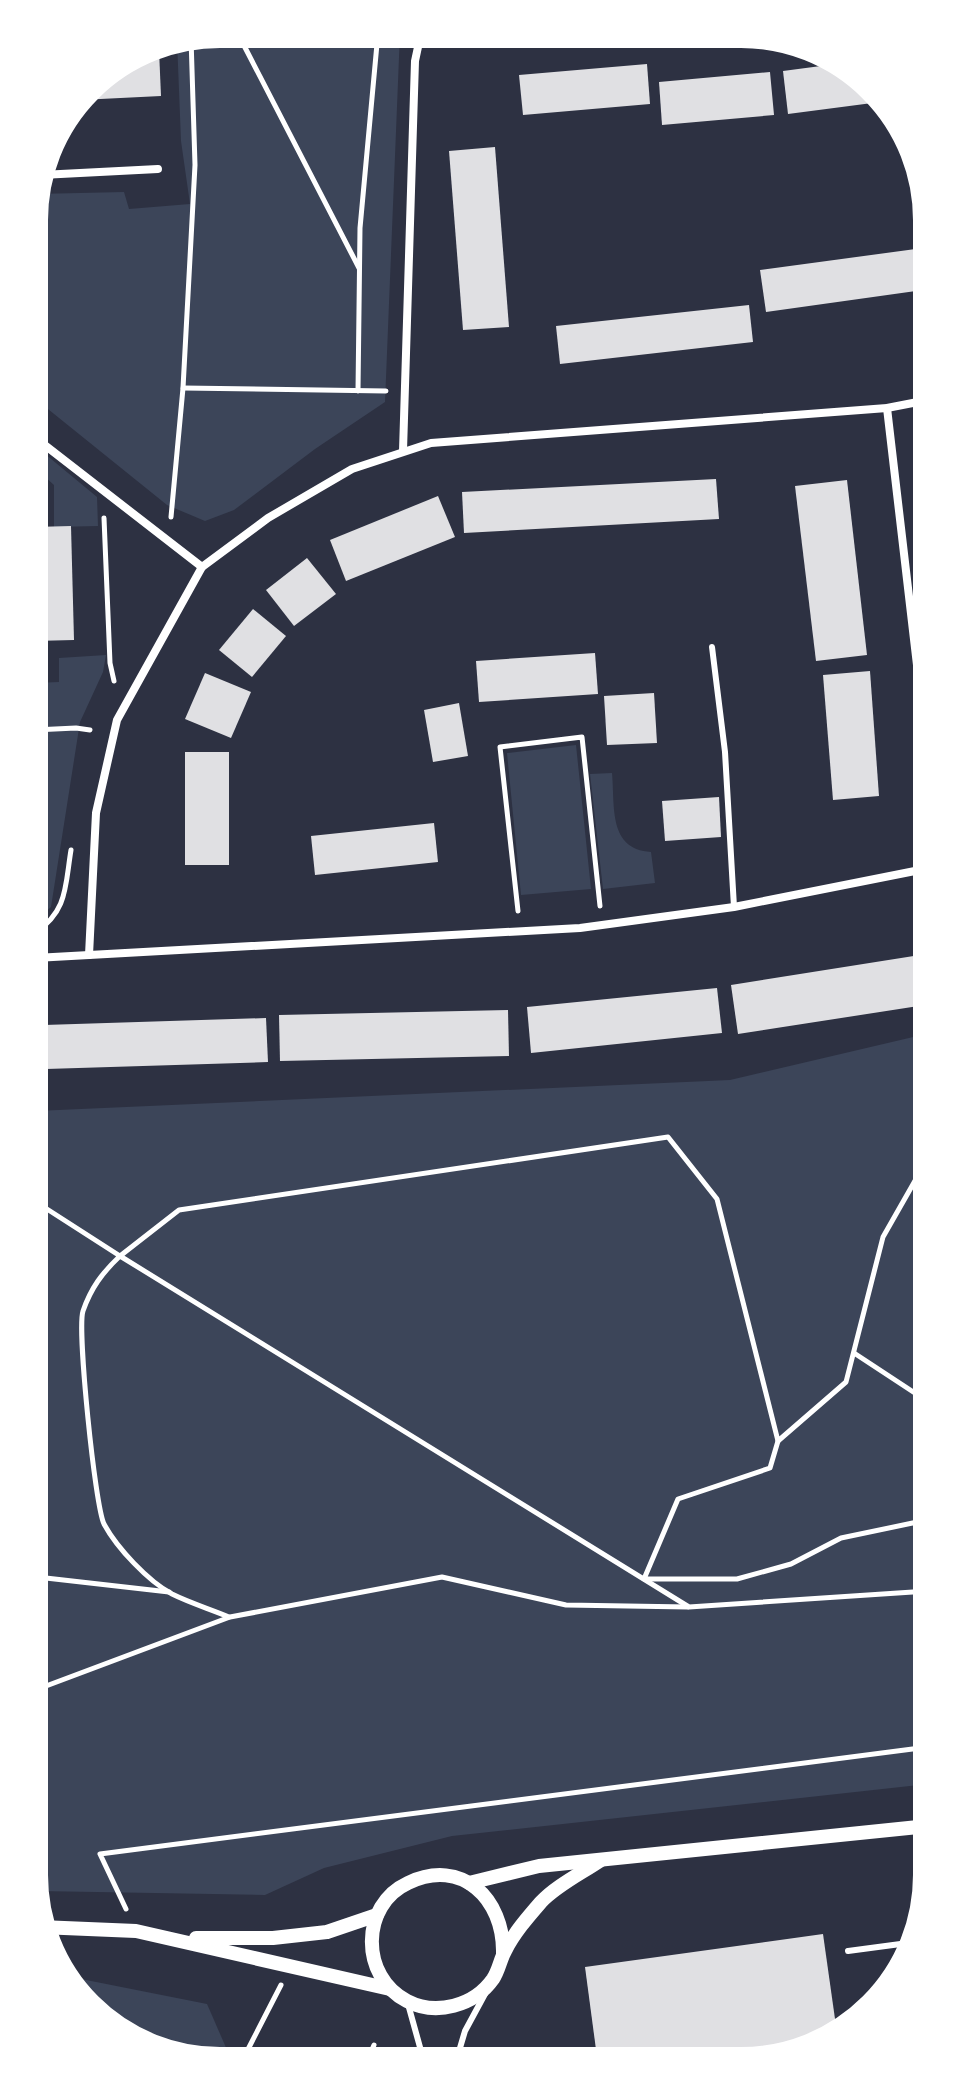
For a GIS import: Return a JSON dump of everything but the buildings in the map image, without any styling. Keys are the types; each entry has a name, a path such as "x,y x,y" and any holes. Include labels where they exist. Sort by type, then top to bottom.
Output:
{"street":[{"path":"403,451 415,61 418,46"},
{"path":"52,174 158,169"},
{"path":"89,955 96,813 117,720 202,567 268,518 352,469 431,443 887,408 915,403"},
{"path":"887,408 915,648"},
{"path":"46,446 202,567"},
{"path":"46,957 520,932 602,924 734,907 915,871"},
{"path":"469,1883 539,1866 915,1827"},
{"path":"503,1953 504,1934 498,1913 485,1895 469,1883 450,1876 426,1876 406,1883 389,1896 371,1932 372,1953 378,1972 390,1989 407,2001 427,2008 448,2008 482,1992 495,1977 503,1953 517,1931 544,1899 601,1860"},
{"path":"172,1937 273,1938 327,1932 377,1915"},
{"path":"54,1928 136,1931 172,1937 390,1989"}],"lane":[{"path":"712,647 725,752 734,907"},
{"path":"848,1951 901,1944"},
{"path":"460,2049 465,2031 495,1977"},
{"path":"407,2001 420,2049"}],"path":[{"path":"244,46 360,269"},
{"path":"358,391 360,228 377,46"},
{"path":"169,542 183,388 195,165 191,48"},
{"path":"183,388 405,391"},
{"path":"103,490 110,663 114,681"},
{"path":"46,729 90,730"},
{"path":"520,932 500,747 582,737 602,924"},
{"path":"46,925 63,905 72,846"},
{"path":"170,1593 136,1565 103,1522 94,1472 81,1315 98,1276 179,1210 668,1137 717,1199 778,1441 770,1468 678,1499 644,1579"},
{"path":"778,1441 846,1382 883,1237 915,1181"},
{"path":"46,1208 689,1607"},
{"path":"854,1353 915,1393"},
{"path":"644,1579 737,1579 791,1564 841,1538 915,1523"},
{"path":"46,1686 230,1617 442,1577 566,1605 689,1607 915,1592"},
{"path":"46,1578 170,1593 230,1617"},
{"path":"136,1931 100,1854 915,1749"},
{"path":"248,2049 281,1985"},
{"path":"372,2049 374,2045"}],"shaded area":[{"path":"208,46 399,46 385,402 315,449 234,510 205,521 167,505 46,407 48,194 124,192 129,209 190,204 181,141 177,51"},
{"path":"46,455 97,497 98,526 54,527 54,485 46,478"},
{"path":"106,655 103,672 80,722 51,907 46,911 46,683 59,682 59,658"},
{"path":"576,745 591,889 521,895 507,753"},
{"path":"612,773 616,824 627,843 651,852 655,883 603,889 590,774"},
{"path":"915,1037 915,1785 452,1836 324,1868 265,1895 47,1891 46,1111 730,1080"},
{"path":"81,1979 207,2004 227,2049 186,2046 153,2036 114,2013"}]}
